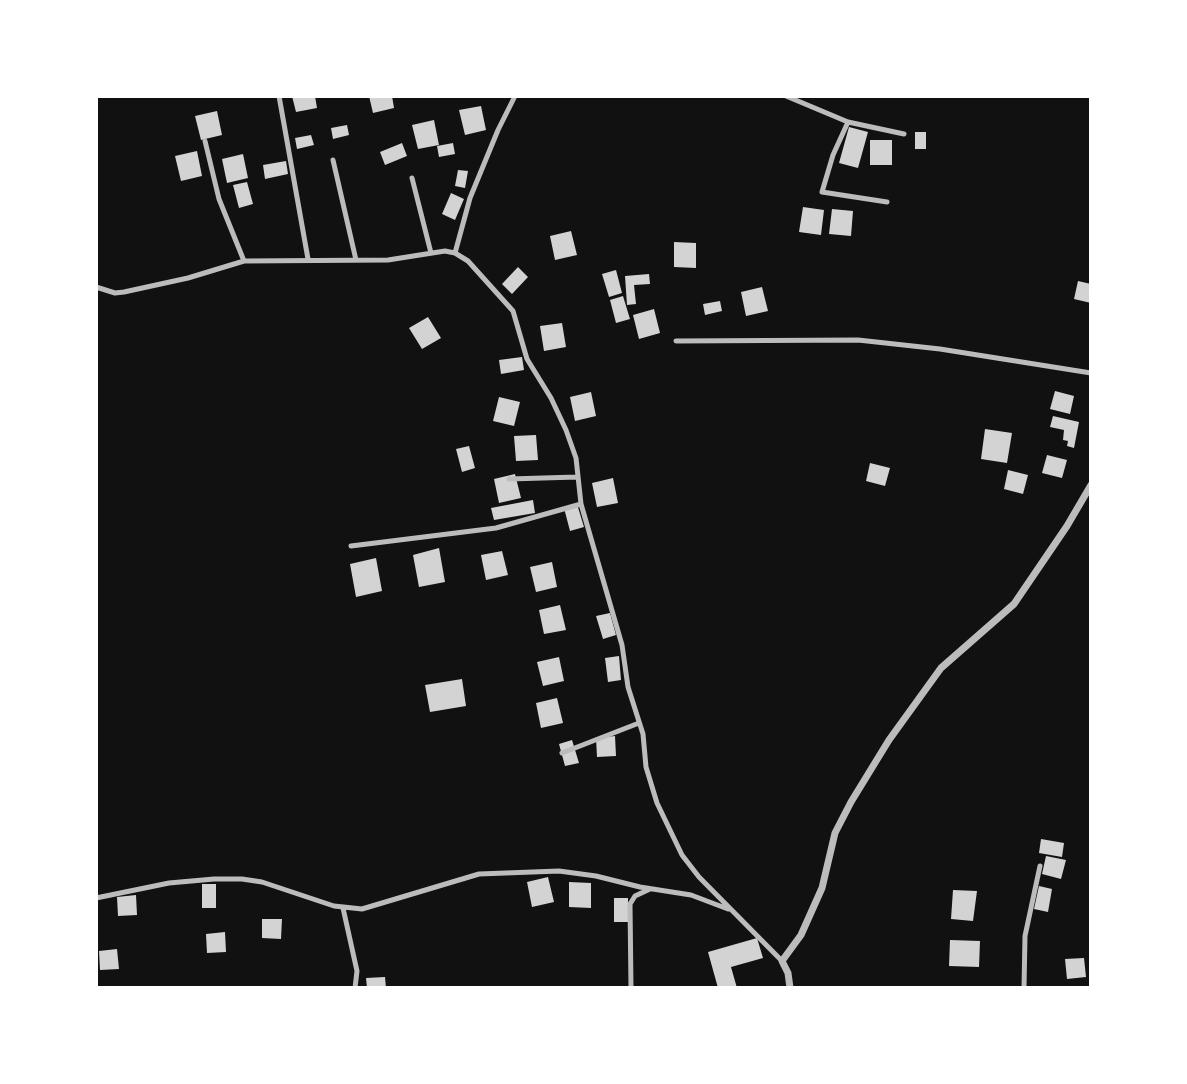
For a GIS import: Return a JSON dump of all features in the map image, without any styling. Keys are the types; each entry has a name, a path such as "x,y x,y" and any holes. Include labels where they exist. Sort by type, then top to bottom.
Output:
{"street":[{"path":"279,96 309,260"},
{"path":"455,253 470,198 515,96"},
{"path":"786,96 848,122 904,134"},
{"path":"848,122 833,155 822,192 887,202"},
{"path":"205,141 219,199 244,261"},
{"path":"333,160 356,260"},
{"path":"412,178 431,253"},
{"path":"96,287 115,293 124,292 257,260 388,260 431,253 455,253 468,261 517,318 527,359 551,398 576,458 581,504 622,645 628,687 639,723 651,785 674,838 699,877 782,961 788,973 790,988"},
{"path":"676,341 858,340 940,348 1091,373"},
{"path":"509,479 577,477"},
{"path":"782,961 801,935 822,888 835,833 889,740 941,668 1014,604 1067,526 1091,485"},
{"path":"351,546 496,528 581,504"},
{"path":"562,753 639,723"},
{"path":"1024,988 1025,936 1040,866"},
{"path":"96,898 169,883 242,879 262,882 343,908 371,907 461,879 498,872 578,872 650,889 691,895 731,910"},
{"path":"631,988 631,904 635,897 650,889"},
{"path":"343,908 357,971 355,988"}],"building":[{"path":"292,96 315,96 317,108 296,112"},
{"path":"369,96 392,96 394,108 373,113"},
{"path":"481,106 486,130 465,135 459,110"},
{"path":"217,111 222,135 201,140 195,116"},
{"path":"434,120 439,145 418,149 412,125"},
{"path":"347,125 349,135 333,139 331,128"},
{"path":"849,127 868,132 858,168 839,163"},
{"path":"915,132 926,132 926,149 915,149"},
{"path":"311,135 314,145 297,149 295,138"},
{"path":"870,140 892,140 892,165 870,165"},
{"path":"402,143 407,156 385,165 380,152"},
{"path":"453,143 455,154 439,157 437,146"},
{"path":"197,151 202,176 181,181 175,156"},
{"path":"243,154 248,178 227,183 222,159"},
{"path":"286,161 288,174 265,179 263,165"},
{"path":"458,170 468,171 465,188 455,186"},
{"path":"247,182 253,204 239,208 233,185"},
{"path":"451,193 464,199 455,220 442,214"},
{"path":"803,207 824,210 821,235 799,232"},
{"path":"832,209 853,211 851,236 829,234"},
{"path":"571,231 577,255 555,260 550,236"},
{"path":"674,242 696,243 696,268 674,267"},
{"path":"518,267 528,277 512,294 502,284"},
{"path":"616,270 622,293 609,297 602,274"},
{"path":"649,274 650,284 634,285 636,304 627,305 625,276"},
{"path":"1078,281 1091,284 1091,303 1074,299"},
{"path":"762,287 768,311 746,316 741,292"},
{"path":"623,296 630,319 616,323 610,300"},
{"path":"720,301 722,311 705,315 703,304"},
{"path":"654,309 660,333 639,339 633,315"},
{"path":"428,317 441,338 422,349 409,328"},
{"path":"562,323 566,347 544,351 540,326"},
{"path":"522,357 524,370 501,374 499,360"},
{"path":"1055,391 1074,396 1070,414 1050,409"},
{"path":"591,392 596,416 575,421 570,397"},
{"path":"499,397 520,402 514,426 493,421"},
{"path":"1053,416 1079,422 1074,448 1067,446 1068,441 1063,440 1064,430 1050,427"},
{"path":"985,429 1012,433 1007,463 981,459"},
{"path":"536,435 538,460 516,461 514,436"},
{"path":"469,446 475,468 462,472 456,449"},
{"path":"1047,455 1067,460 1062,478 1042,473"},
{"path":"870,463 890,468 885,486 866,481"},
{"path":"1008,470 1028,475 1023,494 1004,489"},
{"path":"515,474 521,498 499,503 494,479"},
{"path":"613,478 618,503 597,507 592,483"},
{"path":"533,500 535,513 494,520 491,508"},
{"path":"577,504 584,527 570,531 564,508"},
{"path":"439,548 445,582 419,587 413,555"},
{"path":"502,551 508,575 486,580 481,555"},
{"path":"376,558 382,591 356,597 350,564"},
{"path":"552,562 557,587 536,592 530,567"},
{"path":"560,605 566,630 544,634 539,610"},
{"path":"610,613 616,635 603,639 596,616"},
{"path":"619,656 621,680 608,682 605,658"},
{"path":"559,657 564,681 543,686 537,662"},
{"path":"462,679 466,706 430,712 425,685"},
{"path":"557,698 563,723 541,728 536,703"},
{"path":"615,736 616,756 597,757 596,738"},
{"path":"572,740 579,763 565,766 559,744"},
{"path":"1041,839 1064,843 1062,857 1039,853"},
{"path":"1046,856 1066,860 1061,879 1042,874"},
{"path":"548,877 554,902 532,907 527,882"},
{"path":"569,882 591,883 591,908 569,907"},
{"path":"202,884 216,884 216,908 202,908"},
{"path":"1039,886 1052,889 1048,912 1034,909"},
{"path":"953,890 977,891 973,921 951,919"},
{"path":"136,895 137,915 118,916 117,897"},
{"path":"614,898 628,898 628,922 614,922"},
{"path":"262,919 282,919 281,939 262,938"},
{"path":"225,932 226,952 207,953 206,934"},
{"path":"757,938 763,958 731,967 737,988 718,988 708,952"},
{"path":"950,940 980,941 979,967 949,966"},
{"path":"117,949 119,969 100,970 99,951"},
{"path":"1084,958 1086,977 1067,979 1065,959"},
{"path":"385,977 386,988 367,988 366,978"}]}
